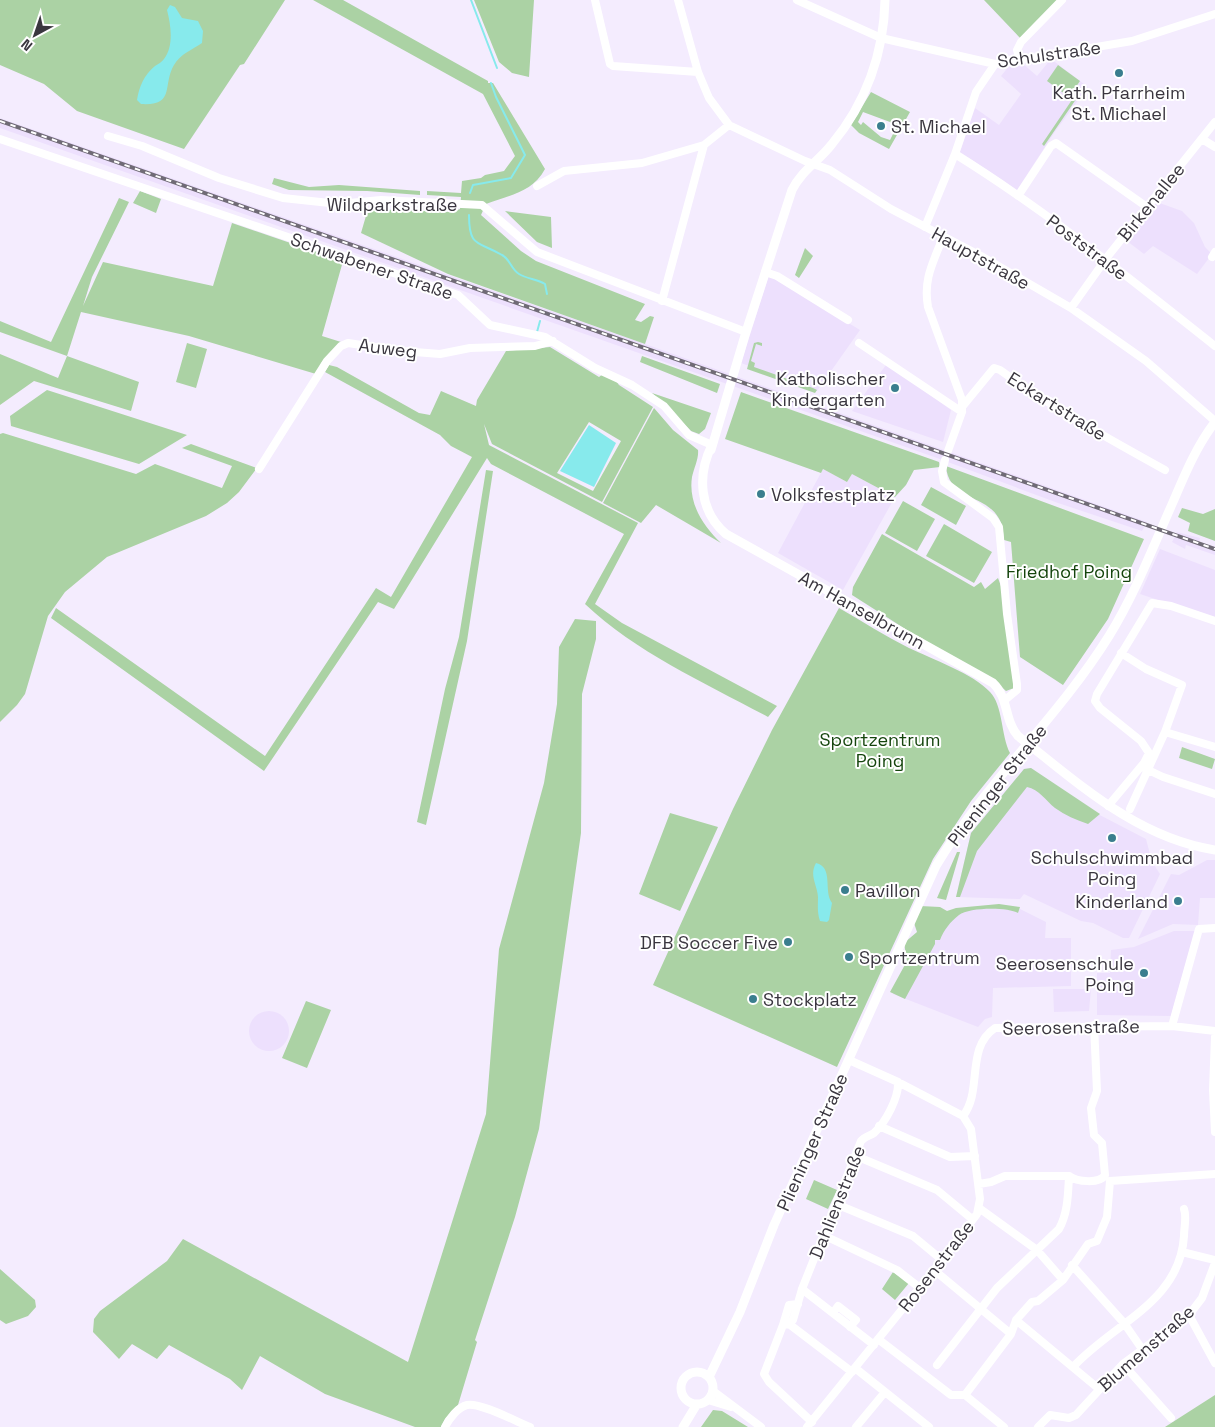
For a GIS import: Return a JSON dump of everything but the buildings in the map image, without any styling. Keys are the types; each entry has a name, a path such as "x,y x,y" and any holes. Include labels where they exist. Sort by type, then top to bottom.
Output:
{"street":[{"path":"594,0 610,64 613,66 698,72"},
{"path":"538,186 564,170 642,163 704,145 728,125 709,98 698,72 678,0"},
{"name":"Schulstraße","path":"797,0 881,38 995,64 1132,41 1215,14"},
{"name":"Am Hanselbrunn","path":"885,0 881,38 874,73 862,97 832,144 803,172 792,190 712,445 705,459 703,492 707,509 719,528 726,534 993,683 1005,700 1012,727 1018,736 1108,806 1142,826 1200,847 1215,850"},
{"path":"1020,61 1017,50 1021,42 1062,0"},
{"path":"925,227 955,154 976,94 995,64"},
{"name":"Birkenallee","path":"1071,308 1105,260 1215,122"},
{"name":"Hauptstraße","path":"728,125 804,161 830,170 886,206 1071,308 1146,361 1215,421"},
{"name":"Wildparkstraße","path":"108,136 142,146 219,178 283,198 339,204 381,200 482,206 537,252 746,332"},
{"name":"Schwabener Straße","path":"0,139 452,293 465,301 490,325 545,337 595,368 655,398 689,435 712,445"},
{"path":"1202,140 1215,147"},
{"path":"1018,196 1051,146 1056,143 1147,207"},
{"path":"662,301 678,234 702,161 704,145"},
{"name":"Poststraße","path":"955,154 1018,196 1105,260 1215,346"},
{"path":"943,237 926,280 926,293 928,307 962,400 962,410 948,451"},
{"path":"765,272 777,276 848,320"},
{"name":"Auweg","path":"259,468 327,361 341,346 360,343 402,351 440,354 470,348 534,346 553,341"},
{"path":"860,343 962,410"},
{"name":"Eckartstraße","path":"962,410 994,368 1000,370 1038,397 1084,425 1165,470"},
{"name":"Plieninger Straße","path":"709,1377 740,1312 774,1225 936,866 967,818 1088,669 1112,631 1138,580 1195,451 1215,421"},
{"path":"945,460 942,471 944,482 992,518 999,527 1007,614 1017,684 1017,690 1005,700"},
{"path":"1130,809 1145,768 1149,753 1148,748 1100,708 1095,701 1121,653 1152,603 1171,606 1215,621"},
{"path":"1108,806 1145,768 1165,732 1182,685 1146,668 1121,653"},
{"path":"1165,732 1215,747"},
{"path":"1145,768 1215,794"},
{"path":"1172,1026 1199,929 1215,928"},
{"path":"964,1395 1011,1334 1016,1320 1032,1302 1038,1301 1063,1280 1088,1244 1097,1241 1107,1217 1107,1180 1102,1143 1094,1135 1091,1108 1097,1091 1094,1025"},
{"name":"Seerosenstraße","path":"963,1116 971,1106 979,1047 987,1033 1000,1027 1172,1026 1215,1031"},
{"path":"1215,1038 1213,1090 1215,1132"},
{"path":"849,1060 898,1082 963,1116"},
{"name":"Dahlienstraße","path":"810,1424 768,1382 764,1374 786,1324 789,1305 798,1304 802,1288 861,1141 874,1133 887,1115 898,1090 898,1082"},
{"name":"Rosenstraße","path":"810,1424 942,1260 979,1208 979,1184 971,1129 963,1116"},
{"path":"879,1126 950,1158 975,1156"},
{"path":"856,1156 937,1190 972,1219"},
{"path":"979,1184 991,1182 1005,1176 1068,1176 1073,1179 1107,1180 1215,1174"},
{"path":"932,1371 1008,1276 1053,1236 1064,1220 1068,1176"},
{"path":"836,1204 913,1236 942,1260"},
{"path":"979,1208 1037,1250 1063,1280"},
{"path":"1074,1366 1102,1339 1164,1290 1173,1276 1182,1252 1184,1209"},
{"path":"824,1235 897,1270 920,1288"},
{"path":"1182,1252 1215,1262"},
{"name":"Blumenstraße","path":"1069,1418 1080,1412 1098,1389 1123,1364 1189,1315 1202,1298 1215,1262"},
{"path":"1072,1265 1124,1323 1142,1349"},
{"path":"934,1270 1011,1334"},
{"path":"802,1288 850,1327 932,1371 951,1395 964,1395 1004,1427"},
{"path":"1189,1315 1215,1363"},
{"path":"1016,1320 1074,1366 1098,1389"},
{"path":"786,1324 885,1392 929,1427"},
{"name":"Plieninger Straße","path":"684,1426 687,1401 681,1392 682,1382 689,1374 698,1372 719,1354"},
{"path":"1123,1364 1171,1418"},
{"path":"698,1372 709,1377 713,1385 713,1391 708,1400"},
{"path":"713,1391 761,1427"},
{"path":"856,1427 885,1392"},
{"path":"687,1401 697,1404 708,1400 735,1409"},
{"path":"446,1427 460,1409 467,1404 479,1406 530,1427"},
{"name":"Plieninger Straße","path":"684,1426 697,1404"},
{"path":"1038,1427 1050,1415 1069,1418 1073,1427"}],"shaded area":[{"path":"170,5 175,7 182,18 198,21 203,31 202,43 183,55 174,65 164,98 152,104 141,104 137,100 143,81 148,73 163,60 169,48 170,22 167,10"},
{"path":"1051,59 1088,87 1054,133 1017,190 960,152 975,108 999,125 1021,94 1001,76 1010,65 1022,63 1037,76"},
{"path":"0,118 1147,522 1142,531 1058,503 937,458 0,128"},
{"path":"1154,201 1182,211 1194,223 1205,247 1212,254 1197,274 1153,246 1144,254 1123,238"},
{"path":"769,275 860,330 817,391 741,363"},
{"name":"Katholischer Kindergarten","path":"886,365 951,410 943,442 852,411"},
{"path":"589,425 616,443 594,487 560,471"},
{"path":"823,469 847,482 852,474 895,497 843,590 778,553"},
{"path":"1177,532 1200,538 1199,542 1215,547 1215,555 1186,545 1185,549 1172,542"},
{"path":"1160,549 1215,570 1215,619 1140,594"},
{"path":"1031,768 1094,812 1146,839 1152,862 1160,874 1129,938 1123,938 1093,923 1081,921 1024,894 1020,899 956,897 971,833 1024,769"},
{"name":"Kinderland","path":"1207,860 1215,860 1215,898 1200,898 1198,925 1173,924 1138,939 1171,874 1179,875"},
{"path":"816,863 825,869 827,874 829,898 832,903 827,922 820,921 818,915 818,897 813,876"},
{"path":"1018,908 1046,922 1045,938 1071,938 1071,986 993,988 992,1017 985,1019 978,1027 893,994 906,968 963,909"},
{"name":"Seerosenschule Poing","path":"1174,931 1195,931 1171,1016 1097,1015 1097,973 1110,973 1111,950 1134,947"},
{"path":"1053,989 1091,989 1089,1011 1054,1012"},
{"path":"269,1011 283,1017 289,1031 283,1045 269,1051 255,1045 249,1031 255,1017"}],"green space":[{"path":"0,0 285,0 244,64 240,65 184,149 77,111 44,84 0,65"},
{"path":"313,0 343,0 488,81 488,83 493,83 545,169 540,177 527,188 486,204 481,215 521,251 536,261 645,304 635,320 641,322 650,316 654,317 645,344 448,274 361,233 368,209 452,212 460,209 461,197 427,195 427,191 461,193 462,181 504,171 515,156 483,94"},
{"path":"474,0 534,0 529,77 512,73 499,62"},
{"path":"984,0 1060,0 1021,39"},
{"path":"1058,65 1080,81 1069,97 1047,81"},
{"path":"1078,91 1081,92 1044,146 1042,144"},
{"path":"871,92 910,112 889,149 859,133 851,125","holes":["863,112 890,122 896,128 890,140 881,137 863,122 861,125 858,122"]},
{"path":"274,178 309,187 339,185 420,191 420,195 367,191 289,190 272,184"},
{"path":"140,191 161,199 156,213 133,203"},
{"path":"119,198 129,202 92,277 83,306 103,262 213,286 232,223 343,261 322,336 341,342 322,362 316,374 189,336 81,312 67,356 0,332 0,321 51,342"},
{"path":"505,211 551,217 552,248 537,242"},
{"path":"805,248 813,256 799,278 795,275"},
{"path":"187,343 207,349 196,388 176,382"},
{"path":"754,343 762,343 762,346 756,344 751,361 755,363 754,367 813,388 817,390 815,393 747,369"},
{"path":"550,347 599,377 603,374 616,381 619,385 653,407 602,502 492,444 484,424 489,445 638,523 595,604 622,623 777,706 768,717 649,652 605,622 585,604 624,534 491,464 487,458 394,609 378,602 264,771 51,618 56,608 265,756 376,588 391,597 472,457 451,446 440,435 325,372 329,365 337,367 419,413 430,415 441,391 476,406 477,400 506,351","holes":["589,422 621,441 593,491 557,473"]},
{"path":"0,354 58,378 67,356 139,382 131,411 34,381 0,405"},
{"path":"642,356 720,384 717,393 640,362"},
{"path":"47,390 187,435 139,464 11,426 10,416"},
{"path":"741,392 939,462 940,467 914,470 906,485 895,497 852,474 847,482 823,469 821,473 725,439"},
{"path":"652,393 711,413 705,429 699,434 691,431"},
{"path":"654,408 673,430 698,450 692,477 692,496 703,522 721,543 656,505 641,523 603,503"},
{"path":"3,433 136,474 155,464 222,488 232,466 182,448 191,444 257,468 239,492 227,503 206,516 107,557 65,592 48,616 25,694 0,722 0,434"},
{"name":"Friedhof Poing","path":"946,466 1144,539 1108,619 1063,685 1020,657 1011,542 1004,540 1001,522 992,510 953,485 948,477"},
{"path":"486,470 493,471 467,641 426,825 417,822 445,689 459,637"},
{"path":"931,487 966,506 956,525 921,505"},
{"path":"903,501 935,519 917,551 885,533"},
{"path":"1182,508 1203,514 1215,509 1215,541 1188,531 1190,523 1178,517"},
{"path":"944,524 992,552 974,583 926,556"},
{"path":"882,534 974,587 981,582 985,589 998,578 1002,589 1014,688 1006,691 995,681 921,639 852,595 853,587"},
{"name":"Sportzentrum Poing","path":"839,608 909,648 963,673 983,685 990,692 997,705 1010,753 971,801 933,859 837,1067 653,985 733,809 772,730"},
{"path":"575,619 596,621 596,639 582,694 581,833 539,1129 515,1217 475,1340 477,1342 458,1405 445,1419 441,1427 415,1427 325,1394 260,1356 242,1390 230,1379 169,1345 157,1359 132,1344 119,1359 93,1332 94,1319 100,1311 167,1261 183,1239 408,1362 486,1114 499,949 544,783 557,704 559,647"},
{"path":"1182,747 1215,759 1212,769 1179,758"},
{"path":"1031,768 1100,814 1088,824 1059,811 1039,793 1027,787 977,851 960,897 956,897 971,833 1024,769"},
{"path":"670,813 718,827 680,911 639,894"},
{"path":"957,852 960,852 946,900 937,898"},
{"path":"999,904 1020,907 1018,913 989,909 971,910 959,915 948,926 940,940 935,940 935,944 905,999 890,992 907,961 904,943 917,932 914,923 920,906 940,907 947,911 956,908"},
{"path":"306,1001 331,1010 307,1068 282,1058"},
{"path":"814,1180 837,1190 828,1209 806,1199"},
{"path":"0,1269 35,1300 36,1307 28,1316 6,1324 0,1320"},
{"path":"893,1272 909,1283 895,1300 882,1289"},
{"path":"1215,1395 1215,1427 1165,1427"},
{"path":"713,1410 722,1411 748,1427 701,1427"}],"waterway":[{"path":"471,0 497,68"},
{"path":"470,193 473,185 511,178 525,155 491,83"},
{"path":"469,215 469,226 476,242 505,257 519,274 545,284 547,294"},
{"path":"537,332 540,321"}],"railway":[{"path":"0,121 1215,549"}],"place":[{"name":"Kath. Pfarrheim St. Michael","path":"1119,73"},
{"name":"St. Michael","path":"881,126"},
{"name":"Katholischer Kindergarten","path":"895,388"},
{"name":"Volksfestplatz","path":"761,494"},
{"name":"Schulschwimmbad Poing","path":"1112,838"},
{"name":"Pavillon","path":"845,890"},
{"name":"Kinderland","path":"1178,901"},
{"name":"DFB Soccer Five","path":"788,942"},
{"name":"Sportzentrum","path":"849,957"},
{"name":"Seerosenschule Poing","path":"1144,973"},
{"name":"Stockplatz","path":"753,999"}]}
